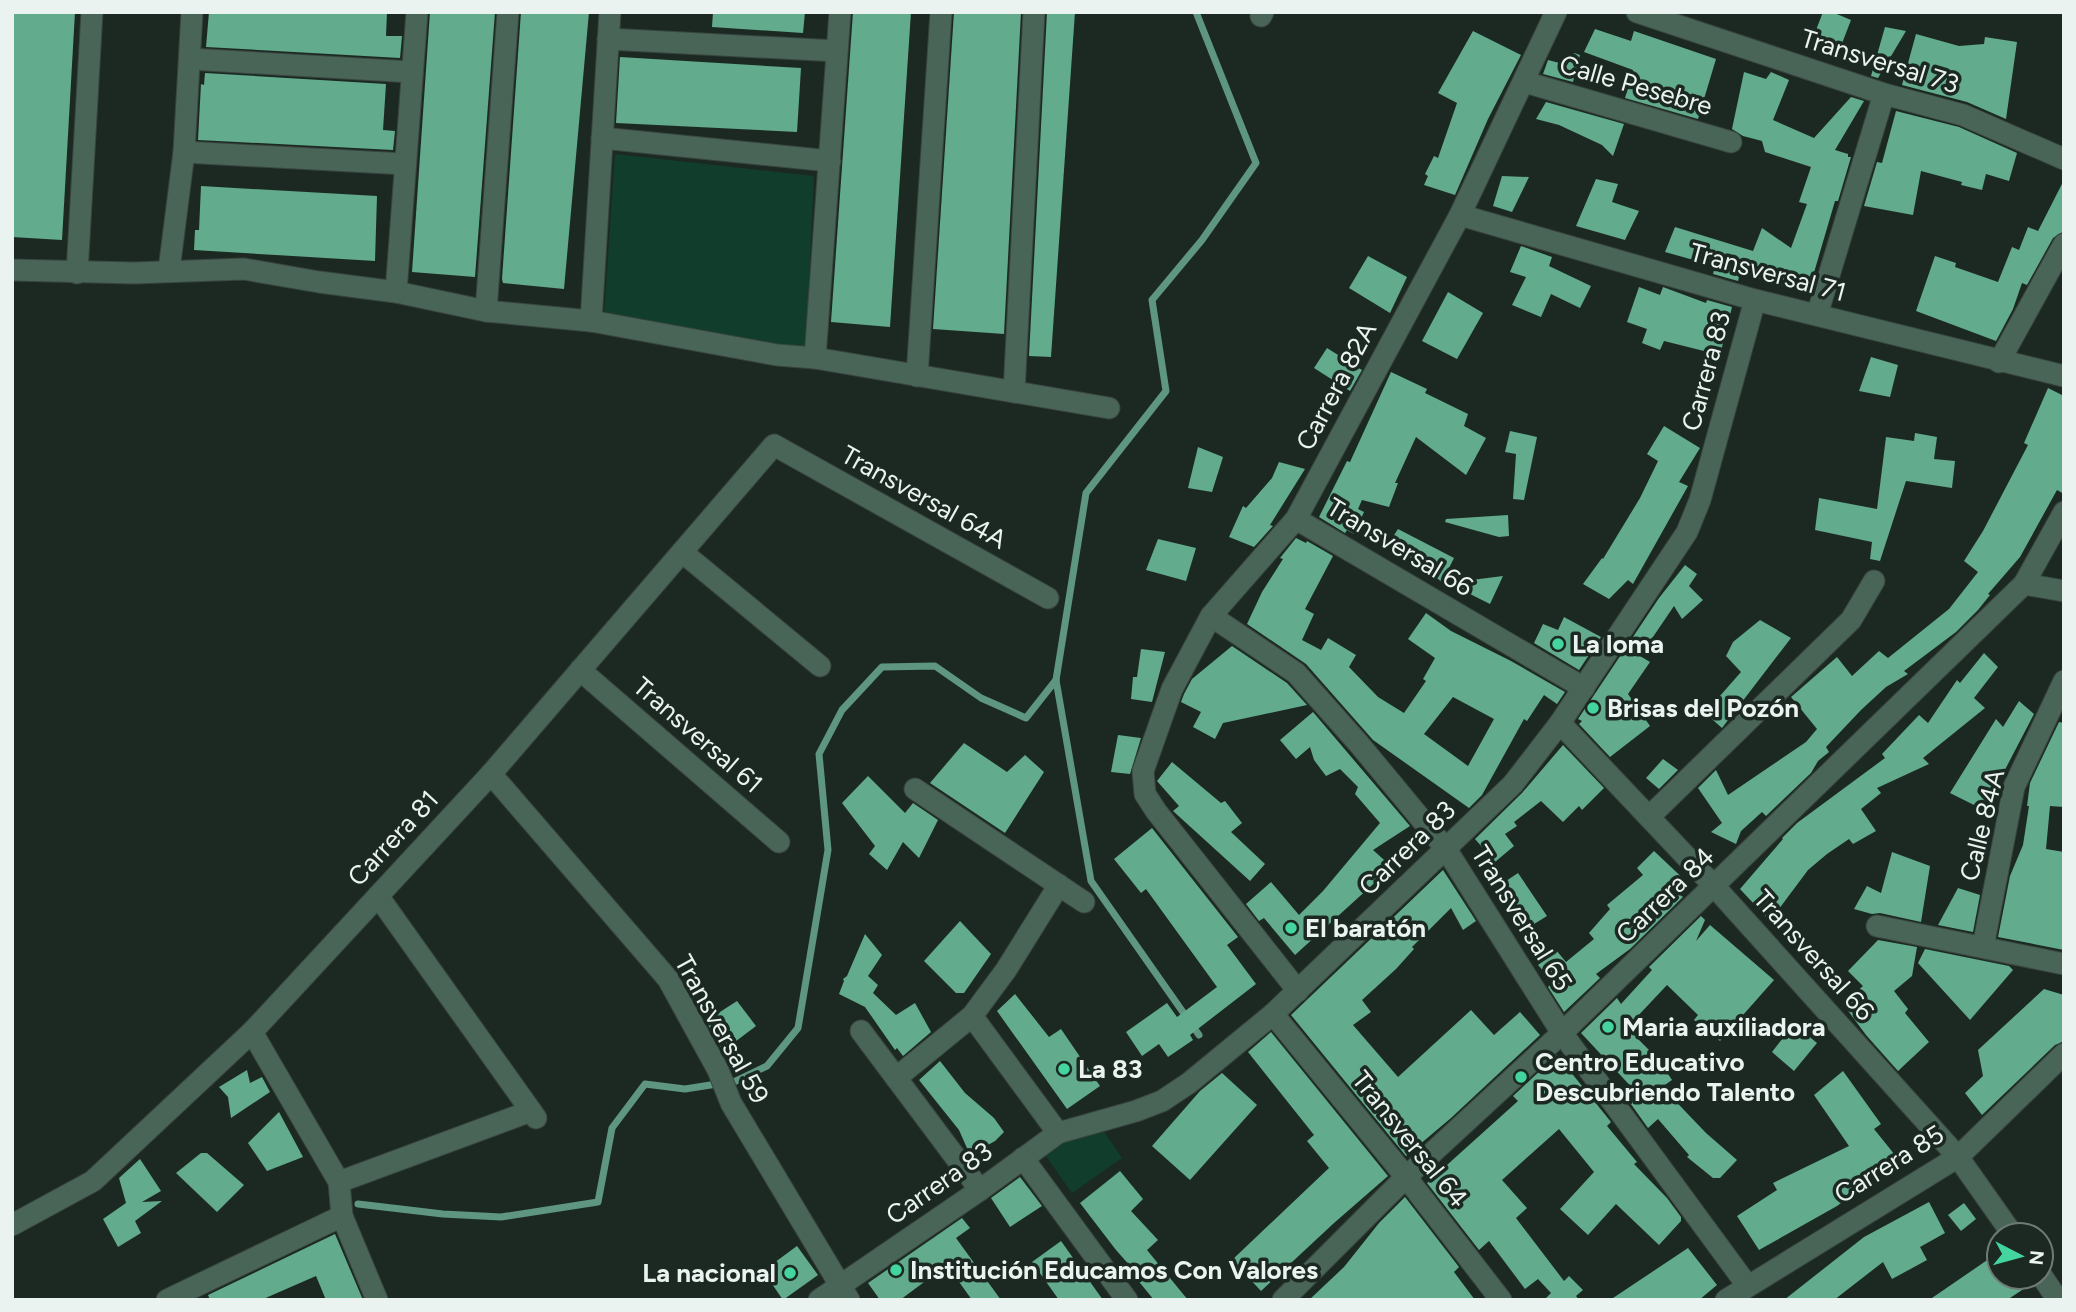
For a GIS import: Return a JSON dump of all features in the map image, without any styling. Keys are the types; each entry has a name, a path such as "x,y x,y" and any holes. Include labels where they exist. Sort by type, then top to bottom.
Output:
{"street":[{"path":"77,273 92,12"},
{"path":"169,270 184,152 192,12"},
{"path":"396,292 416,12"},
{"path":"486,311 508,12"},
{"path":"591,321 610,12"},
{"path":"815,358 840,12"},
{"path":"917,376 941,12"},
{"path":"1014,392 1034,12"},
{"name":"Carrera 82A","path":"1298,991 1156,811 1145,794 1143,771 1172,689 1212,616 1296,519 1460,215 1556,12"},
{"name":"Transversal 73","path":"1637,12 1884,94 1963,115 2064,159"},
{"path":"608,39 837,51"},
{"path":"190,59 412,72"},
{"name":"Calle Pesebre","path":"1525,82 1731,142"},
{"path":"1817,315 1884,94"},
{"path":"602,138 830,162"},
{"path":"184,152 405,164"},
{"name":"Transversal 71","path":"1460,215 1755,300 2064,376"},
{"path":"1999,362 2064,244"},
{"path":"12,270 134,273 244,269 396,292 486,311 591,321 777,355 815,358 1109,408"},
{"name":"Carrera 83","path":"819,1300 844,1292 1058,1133 1136,1111 1162,1101 1189,1083 1298,991 1513,784 1560,723 1686,532 1700,500 1755,300"},
{"name":"Carrera 81","path":"12,1225 93,1181 252,1032 491,774 774,445"},
{"name":"Transversal 64A","path":"774,445 1048,598"},
{"name":"Carrera 84","path":"1283,1300 1406,1177 1562,1033 2024,584 2064,512"},
{"name":"Transversal 66","path":"1296,519 1584,688"},
{"path":"682,552 820,666"},
{"path":"1649,817 1851,620 1874,581"},
{"path":"2024,584 2064,591"},
{"name":"Transversal 65","path":"1212,616 1296,673 1446,849 1562,1033 1747,1285"},
{"name":"Transversal 61","path":"580,670 779,842"},
{"name":"Calle 84A","path":"1983,947 2014,787 2064,681"},
{"name":"Transversal 66","path":"1560,723 1714,886 1958,1157 2003,1221"},
{"name":"Transversal 59","path":"491,774 668,979 718,1070 731,1103 844,1292"},
{"path":"915,789 1084,902"},
{"path":"896,1078 972,1016 1006,970 1059,885"},
{"path":"339,1182 534,1115 378,896"},
{"path":"1877,926 2064,964"},
{"name":"Transversal 64","path":"1273,1014 1406,1177 1501,1300"},
{"path":"972,1016 1058,1133"},
{"path":"861,1031 980,1190"},
{"path":"252,1032 339,1182 342,1216 377,1300"},
{"name":"Carrera 85","path":"1726,1300 1958,1157 2064,1054"},
{"path":"1023,1158 1127,1300"},
{"path":"180,1297 342,1216"}],"green space":[{"path":"615,154 814,176 806,350 604,315"},
{"path":"1096,1120 1122,1158 1072,1193 1045,1155"}],"building":[{"path":"12,12 75,12 62,240 12,237"},
{"path":"209,12 387,12 386,36 402,36 400,58 206,47"},
{"path":"430,12 495,12 475,277 412,272"},
{"path":"521,12 589,12 564,289 503,283 502,279"},
{"path":"713,12 805,12 803,33 712,27"},
{"path":"853,12 911,12 890,327 831,322"},
{"path":"954,12 1021,12 1004,334 933,329"},
{"path":"1047,12 1075,12 1051,357 1029,356"},
{"path":"1823,12 1832,12 1851,20 1836,59 1809,48"},
{"path":"1885,27 1906,31 1878,78 1871,76"},
{"path":"1595,29 1631,41 1634,31 1716,59 1698,119 1625,98 1633,70 1584,52"},
{"path":"1473,31 1521,55 1488,119 1455,195 1424,185 1428,176 1425,174 1434,156 1438,158 1457,103 1438,93"},
{"path":"1916,34 1959,46 1984,44 1985,37 2017,42 2006,119 1967,102 1902,85"},
{"path":"1574,53 1580,55 1573,82 1543,74 1548,60 1567,65"},
{"path":"620,57 801,68 797,132 616,123"},
{"path":"1744,72 1766,79 1771,72 1789,80 1773,120 1814,138 1851,97 1864,101 1835,150 1851,157 1808,293 1740,273 1738,281 1713,274 1715,266 1665,252 1675,227 1753,251 1762,228 1791,248 1807,204 1799,202 1811,167 1765,152 1762,141 1743,136 1732,129"},
{"path":"205,73 386,84 383,130 395,131 393,150 198,140 201,84 204,85"},
{"path":"1546,102 1624,124 1613,156 1602,145 1559,125 1536,119"},
{"path":"1896,111 1959,127 2017,153 2009,181 1986,174 1982,190 1921,171 1913,215 1864,206 1877,162 1882,163"},
{"path":"1502,176 1529,177 1512,212 1493,206"},
{"path":"1596,179 1618,184 1612,202 1639,211 1625,240 1576,226"},
{"path":"2064,180 2064,231 2053,238 2027,285 2022,283 2013,309 1996,341 1916,311 1935,256 1956,263 1955,267 1998,282 2012,247 2019,250 2028,227 2038,231"},
{"path":"201,186 377,196 375,261 194,250 195,230 199,230"},
{"path":"1521,246 1552,257 1549,266 1591,286 1580,308 1551,294 1541,317 1512,305 1526,277 1510,272"},
{"path":"1368,256 1407,277 1390,313 1349,288"},
{"path":"1639,287 1660,295 1663,287 1706,303 1707,300 1732,307 1720,355 1664,341 1660,350 1642,343 1647,329 1627,322"},
{"path":"1448,292 1483,313 1457,359 1422,341"},
{"path":"1327,348 1362,370 1350,391 1314,368"},
{"path":"1871,357 1898,365 1890,397 1859,391"},
{"path":"1391,372 1427,389 1425,393 1468,414 1464,426 1486,438 1466,475 1416,437 1395,483 1398,483 1389,507 1362,500 1358,509 1364,512 1354,534 1347,530 1345,533 1319,517 1347,461 1350,462"},
{"path":"2048,388 2064,396 2064,494 2057,490 2020,557 1978,610 1956,632 1904,671 1908,674 1886,687 1861,710 1826,747 1829,752 1818,761 1811,773 1766,816 1762,812 1741,831 1736,844 1711,832 1722,823 1698,788 1716,770 1728,795 1806,742 1817,729 1791,697 1837,657 1852,676 1879,651 1888,658 1949,609 1978,572 1964,561 1983,531 2028,445 2024,443"},
{"path":"1664,426 1700,448 1679,482 1688,486 1633,584 1628,580 1609,599 1583,584 1603,559 1640,498 1658,461 1647,454"},
{"path":"1510,431 1537,437 1524,500 1513,499 1516,454 1505,452"},
{"path":"1915,433 1937,437 1934,459 1955,461 1952,488 1906,481 1880,561 1870,559 1872,542 1815,530 1819,498 1877,509 1886,437 1914,441"},
{"path":"1198,447 1223,457 1212,492 1188,488"},
{"path":"1279,462 1305,469 1270,525 1273,526 1254,547 1229,537 1243,506 1246,508 1272,478"},
{"path":"1508,515 1509,536 1499,537 1445,522 1446,519"},
{"path":"1398,529 1454,558 1442,582 1389,543"},
{"path":"1296,538 1306,543 1307,541 1333,556 1305,609 1314,614 1302,640 1321,650 1328,638 1356,655 1349,667 1378,697 1404,713 1426,681 1423,679 1435,658 1408,639 1426,613 1451,631 1565,692 1557,704 1544,695 1527,721 1524,719 1482,795 1469,808 1373,740 1306,664 1247,624 1262,592 1283,559 1280,558","holes":["1453,697 1494,719 1468,766 1424,734"]},
{"path":"1158,539 1196,548 1186,581 1146,570"},
{"path":"1685,565 1697,574 1689,586 1703,600 1682,619 1674,606 1640,656 1650,662 1628,694 1650,726 1610,757 1579,724 1582,721 1578,719 1659,598"},
{"path":"1503,576 1490,604 1448,583"},
{"path":"1564,617 1601,637 1579,670 1534,643 1543,624 1558,630"},
{"path":"1760,620 1791,638 1722,728 1705,713 1741,672 1726,656 1733,642"},
{"path":"1232,646 1287,683 1307,705 1223,723 1215,739 1193,727 1201,712 1181,702 1184,694 1192,679"},
{"path":"1141,649 1165,652 1152,702 1131,699 1133,677 1137,677"},
{"path":"1984,653 1998,667 1974,698 1985,708 1923,758 1929,764 1877,788 1881,793 1861,809 1876,831 1853,844 1849,839 1808,870 1770,921 1740,889 1797,823 1885,758 1882,754 1919,715 1928,723 1957,680 1960,683"},
{"path":"2019,701 2034,714 1984,810 1950,793 1996,719 2003,727"},
{"path":"1313,712 1410,826 1373,850 1392,867 1295,955 1264,918 1259,921 1246,904 1271,882 1299,915 1323,891 1380,823 1355,794 1358,787 1340,769 1326,776 1314,760 1310,747 1296,759 1280,740"},
{"path":"2059,722 2064,723 2064,807 2050,806 2046,849 2064,852 2064,950 1998,937 2010,876 2023,845 2030,783"},
{"path":"1118,735 1141,738 1130,774 1111,772"},
{"path":"964,743 1007,772 1025,755 1044,772 1005,833 930,783"},
{"path":"1563,745 1604,788 1582,810 1579,806 1563,822 1541,801 1514,822 1517,826 1505,834 1514,846 1495,862 1475,839 1522,793"},
{"path":"1663,759 1678,770 1659,789 1646,778"},
{"path":"1172,762 1221,803 1225,801 1242,823 1231,832 1265,864 1250,881 1173,811 1179,806 1157,781"},
{"path":"868,776 905,813 913,803 938,820 919,858 903,842 887,870 869,854 875,846 842,803"},
{"path":"1152,828 1238,937 1227,945 1256,984 1190,1035 1193,1040 1168,1057 1159,1044 1142,1056 1126,1032 1167,1003 1177,1017 1217,987 1146,889 1141,893 1114,859"},
{"path":"1654,851 1689,884 1679,894 1683,897 1630,949 1596,974 1600,978 1564,1012 1548,987 1553,982 1538,965 1556,950 1566,962 1594,939 1589,933 1610,909 1607,905 1643,875 1637,868"},
{"path":"1892,852 1930,866 1921,922 1854,909 1867,886 1881,893"},
{"path":"1443,870 1476,921 1463,930 1451,908 1412,947 1414,949 1396,969 1362,1000 1371,1012 1353,1025 1398,1077 1471,1010 1494,1035 1520,1012 1540,1035 1406,1156 1291,1015"},
{"path":"1518,873 1547,916 1526,929 1500,885"},
{"path":"1958,888 1980,895 1973,932 1938,925"},
{"path":"1701,916 1705,920 1696,941 1710,925 1774,980 1720,1041 1694,1020 1698,1015 1667,985 1635,1019 1638,1023 1629,1030 1658,1059 1672,1080 1662,1087 1706,1133 1737,1160 1720,1178 1713,1178 1687,1157 1689,1155 1658,1119 1648,1128 1628,1100 1637,1093 1581,1033 1617,998 1621,1004 1652,970 1649,967"},
{"path":"960,921 991,954 964,993 956,993 924,961"},
{"path":"865,934 882,955 868,976 878,985 873,993 896,1015 915,1003 931,1032 903,1056 897,1048 895,1050 865,1007 839,994 843,979 847,976"},
{"path":"1878,940 1917,947 1912,976 1894,991 1908,1009 1905,1013 1929,1042 1898,1071 1843,1004 1863,986 1848,971"},
{"path":"1925,949 2009,966 2013,970 1970,1020 1918,963"},
{"path":"2044,989 2064,995 2064,1041 2055,1045 1982,1115 1965,1093 1983,1076 1978,1050"},
{"name":"La 83","path":"1015,994 1049,1037 1061,1029 1100,1086 1067,1109 997,1011"},
{"path":"737,1001 756,1026 723,1051 706,1021"},
{"path":"1794,1024 1817,1043 1794,1071 1772,1052"},
{"path":"1271,1032 1388,1176 1261,1291 1232,1260 1329,1168 1307,1141 1314,1135 1248,1052"},
{"path":"1557,1055 1611,1122 1607,1126 1637,1162 1634,1164 1667,1198 1681,1217 1681,1221 1659,1245 1616,1204 1588,1235 1560,1209 1594,1172 1559,1129 1502,1180 1527,1208 1516,1218 1564,1281 1569,1276 1583,1290 1576,1296 1579,1300 1544,1300 1551,1293 1538,1279 1525,1289 1489,1241 1479,1250 1427,1183 1518,1101 1513,1096"},
{"path":"940,1061 965,1093 994,1118 1004,1132 995,1141 970,1155 959,1130 919,1080"},
{"path":"247,1070 250,1083 262,1077 270,1092 231,1118 228,1097 219,1087"},
{"path":"1843,1071 1881,1124 1874,1129 1899,1160 1837,1206 1759,1250 1737,1216 1777,1190 1773,1183 1849,1146 1814,1095"},
{"path":"1222,1073 1257,1105 1190,1180 1152,1146 1200,1091"},
{"path":"279,1112 303,1157 267,1171 248,1143"},
{"path":"201,1153 207,1153 244,1185 217,1212 176,1173"},
{"path":"140,1159 161,1191 142,1202 162,1201 135,1221 141,1233 118,1247 103,1219 126,1203 119,1178"},
{"path":"1120,1171 1143,1199 1131,1211 1158,1240 1147,1250 1188,1300 1154,1300 1136,1278 1139,1276 1080,1203"},
{"path":"1020,1177 1042,1206 1010,1227 991,1198"},
{"path":"1405,1197 1459,1267 1454,1272 1475,1300 1309,1300 1344,1267 1379,1223"},
{"path":"1929,1202 1945,1233 1920,1247 1927,1260 1892,1279 1883,1262 1834,1300 1784,1300 1864,1237"},
{"path":"1964,1203 1976,1219 1961,1231 1948,1215"},
{"path":"962,1218 970,1228 956,1238 1001,1300 972,1300 947,1265 900,1300 880,1300 868,1283"},
{"path":"335,1234 363,1300 326,1300 316,1276 261,1300 210,1300 208,1295"},
{"path":"1061,1241 1103,1300 1059,1300 1032,1262"},
{"name":"La nacional","path":"797,1246 818,1275 783,1300 763,1271"},
{"path":"1688,1248 1717,1285 1699,1300 1610,1300"},
{"path":"1985,1262 1985,1291 2020,1291 2007,1300 1929,1300"}],"waterway":[{"path":"1196,12 1256,163 1202,240 1152,300 1166,391 1086,493 1056,680 1091,881 1199,1035"},
{"path":"358,1204 443,1214 501,1217 598,1202 612,1128 645,1084 685,1089 736,1081 767,1066 798,1028 828,850 819,754 842,710 882,667 935,666 981,698 1026,718 1056,680"}],"place":[{"name":"La loma","path":"1558,644"},
{"name":"Brisas del Pozón","path":"1593,708"},
{"name":"El baratón","path":"1291,928"},
{"name":"Maria auxiliadora","path":"1608,1027"},
{"name":"La 83","path":"1064,1069"},
{"name":"Centro Educativo Descubriendo Talento","path":"1521,1077"},
{"name":"Institución Educamos Con Valores","path":"896,1270"},
{"name":"La nacional","path":"790,1273"}]}
